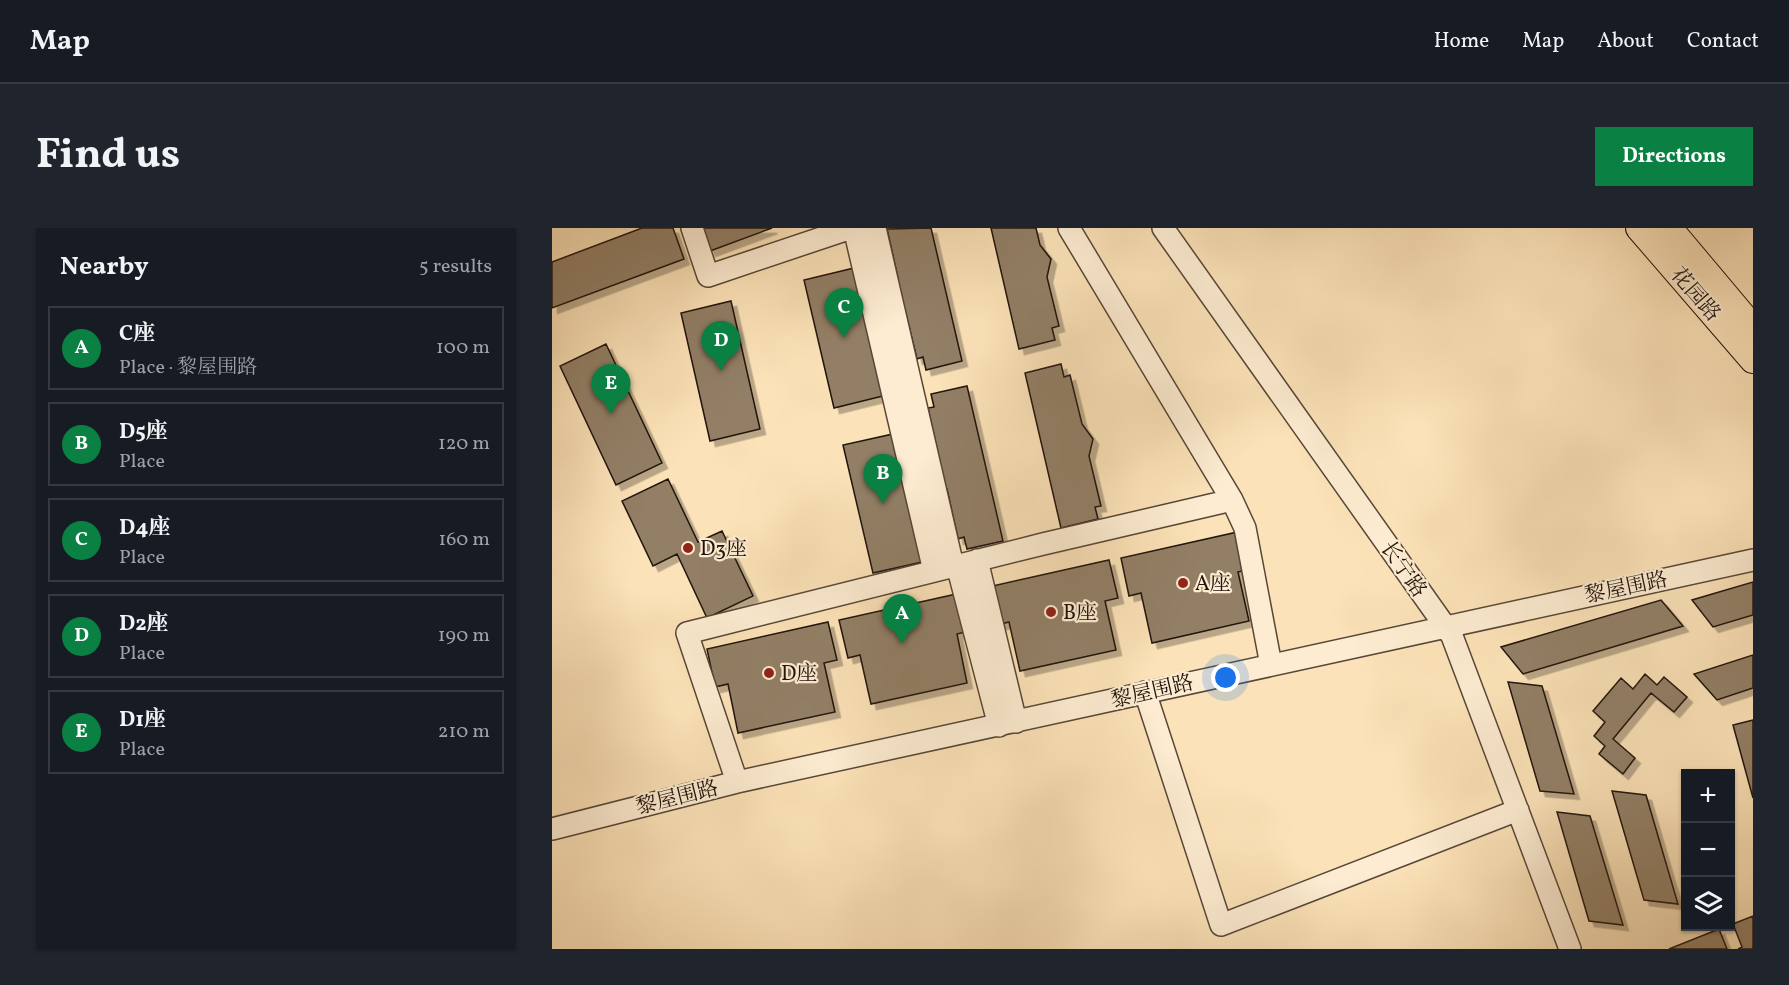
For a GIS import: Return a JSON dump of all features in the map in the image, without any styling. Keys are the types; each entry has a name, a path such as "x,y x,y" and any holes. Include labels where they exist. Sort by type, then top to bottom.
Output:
{"main road":[{"name":"花园路","path":"1640,228 1753,360"},
{"name":"花园路","path":"1669,228 1753,328"}],"street":[{"path":"692,228 708,276 852,228 955,566 1007,724"},
{"path":"875,228 955,566"},
{"path":"1069,228 1232,500 1245,528 1271,664"},
{"name":"长宁路","path":"1163,228 1452,636 1570,949"},
{"path":"738,782 687,633 1232,500"},
{"name":"黎屋围路","path":"552,829 738,782 1753,560"},
{"path":"1145,692 1221,925 1518,810"}],"building":[{"path":"642,228 673,228 684,259 552,308 552,262"},
{"path":"701,228 772,228 710,251"},
{"path":"931,228 962,361 926,370 923,357 917,359 905,310 900,306 895,283 898,278 887,229"},
{"path":"991,228 1036,228 1040,245 1051,259 1047,277 1059,326 1052,328 1055,340 1019,349"},
{"path":"854,268 883,396 834,408 804,280"},
{"path":"731,301 760,429 710,441 681,313"},
{"path":"606,344 662,463 616,485 560,366"},
{"path":"1061,364 1064,377 1070,375 1082,424 1093,439 1089,456 1101,506 1095,507 1098,519 1061,528 1025,373"},
{"path":"967,386 1003,541 967,549 964,537 958,539 947,489 942,486 936,463 939,458 928,408 934,407 931,394"},
{"path":"893,434 922,562 873,573 843,445"},
{"name":"D3座","path":"668,479 698,542 722,531 753,596 707,618 677,554 653,566 622,501"},
{"name":"A座","path":"1242,531 1250,569 1238,572 1249,621 1152,643 1141,593 1129,596 1121,558"},
{"name":"B座","path":"1109,560 1118,598 1105,601 1116,650 1020,671 1009,622 997,625 988,587"},
{"path":"1753,582 1753,615 1713,627 1692,600"},
{"path":"961,593 969,631 957,634 967,683 871,704 860,655 848,658 839,620"},
{"path":"1661,600 1683,626 1523,674 1501,647"},
{"name":"D座","path":"828,622 837,660 824,663 835,712 738,733 728,684 715,687 707,649"},
{"path":"1753,655 1753,688 1717,700 1694,674"},
{"path":"1645,674 1657,685 1664,677 1687,697 1674,712 1651,693 1613,739 1635,758 1623,774 1599,754 1605,746 1594,736 1605,722 1593,711 1621,678 1633,689"},
{"path":"1508,682 1542,686 1574,794 1540,791"},
{"path":"1753,720 1753,798 1733,725"},
{"path":"1612,791 1646,795 1678,904 1644,900"},
{"path":"1557,812 1590,816 1623,925 1589,921"},
{"path":"1753,916 1753,949 1738,949 1742,947 1735,923"},
{"path":"1714,931 1720,931 1727,949 1669,949"}],"place":[{"name":"D4座","path":"844,338"},
{"name":"D2座","path":"721,371"},
{"name":"D1座","path":"611,414"},
{"name":"D5座","path":"883,504"},
{"name":"D3座","path":"688,548"},
{"name":"A座","path":"1183,583"},
{"name":"B座","path":"1051,612"},
{"name":"C座","path":"902,644"},
{"name":"D座","path":"769,673"}]}
